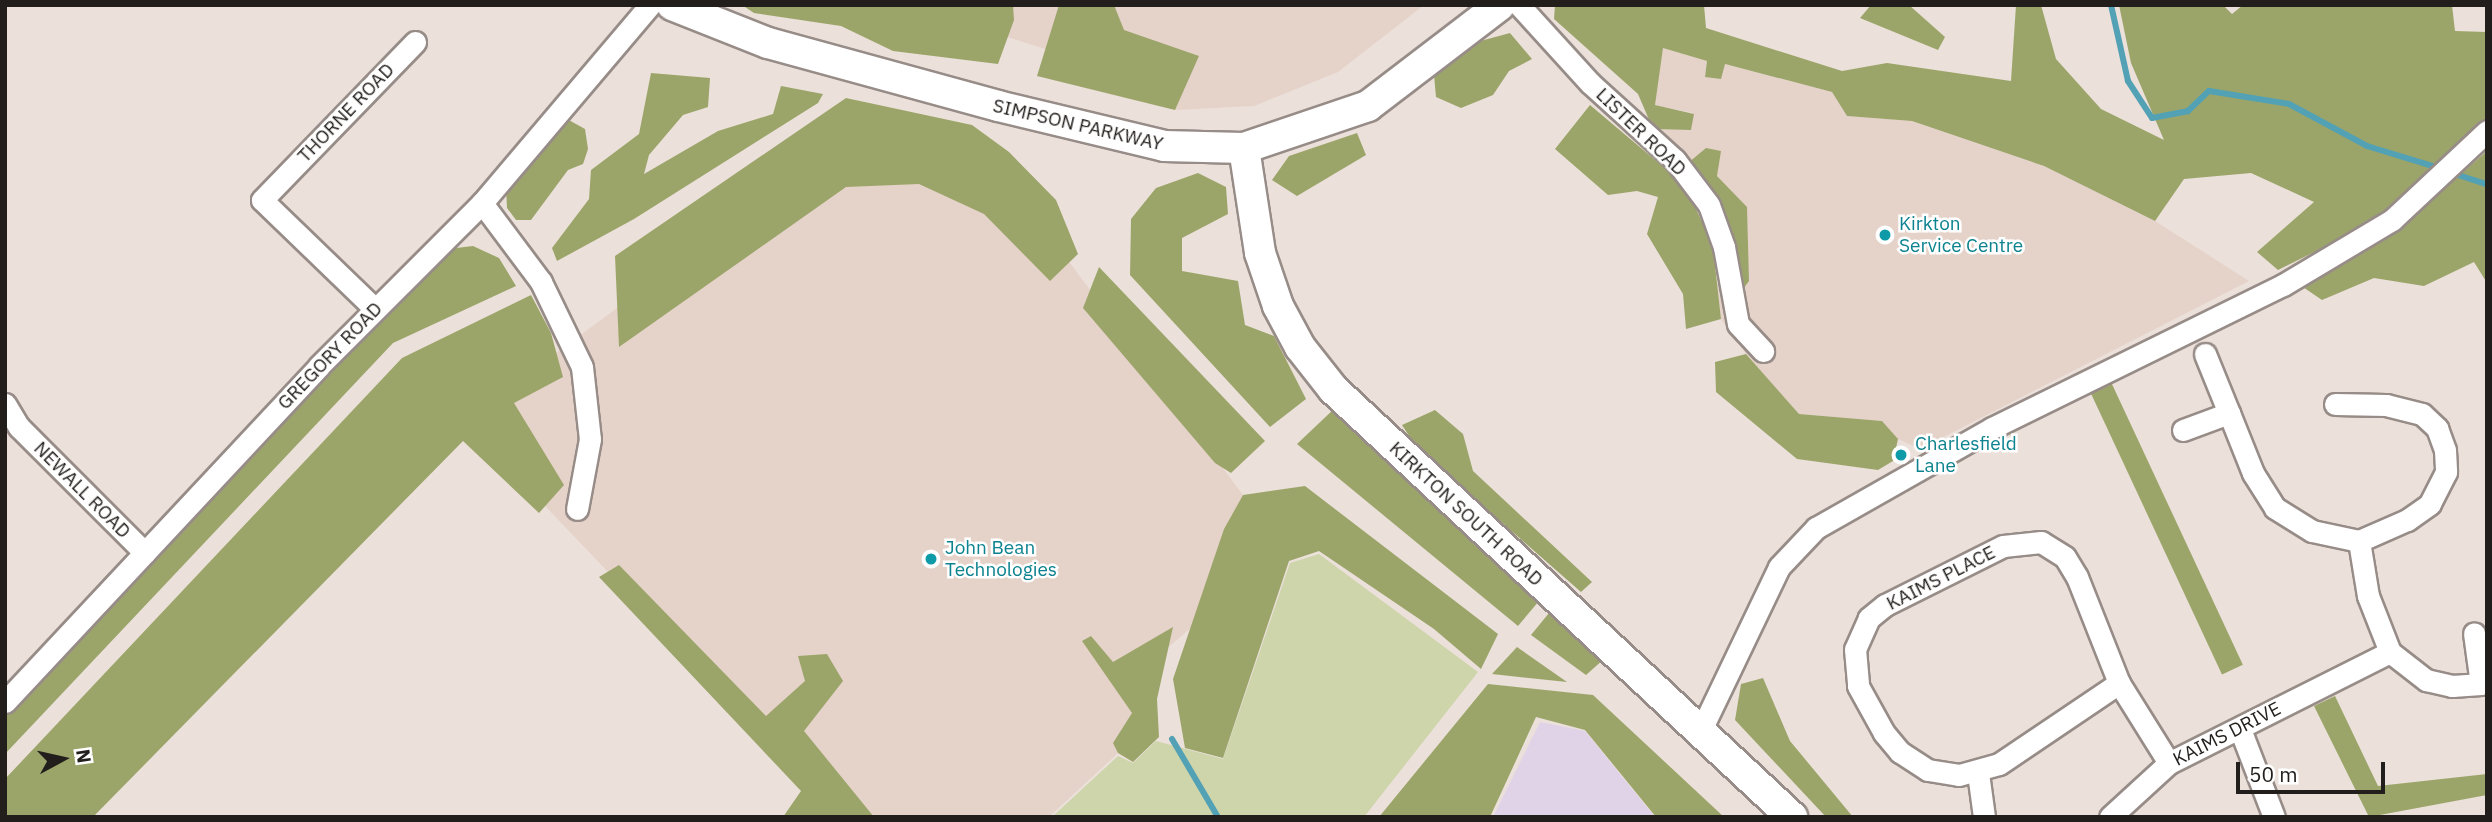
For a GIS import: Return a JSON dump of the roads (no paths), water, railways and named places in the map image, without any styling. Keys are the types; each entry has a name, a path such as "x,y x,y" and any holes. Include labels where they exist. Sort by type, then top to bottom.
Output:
{"street":[{"name":"GREGORY ROAD","path":"5,702 375,309 482,203 650,5"},
{"name":"SIMPSON PARKWAY","path":"672,5 768,43 998,107 1164,146 1244,148 1368,106 1500,5"},
{"name":"LISTER ROAD","path":"1519,5 1590,83 1675,160 1709,205 1724,247 1738,324 1763,351"},
{"name":"THORNE ROAD","path":"375,309 262,200 415,42"},
{"path":"1701,730 1779,567 1816,528 1992,428 2283,285 2392,219 2462,150 2487,131"},
{"name":"KIRKTON SOUTH ROAD","path":"1244,148 1260,253 1278,306 1300,347 1333,389 1439,492 1701,730 1791,817"},
{"path":"482,203 541,282 582,367 590,439 577,509"},
{"path":"2205,354 2253,473 2275,508 2312,531 2358,541 2407,520 2430,503 2446,472 2445,450 2437,428 2422,414 2386,405 2334,404"},
{"name":"NEWALL ROAD","path":"5,404 12,434 145,553"},
{"path":"2183,430 2229,413"},
{"name":"KAIMS PLACE","path":"1978,773 1928,770 1900,752 1858,686 1854,649 1869,618 1885,605 2003,546 2041,541 2065,557 2077,577 2119,683 2169,763"},
{"path":"2358,541 2368,596 2390,652 2427,680 2452,687 2484,683 2474,633"},
{"name":"KAIMS DRIVE","path":"2110,817 2169,763 2390,652"},
{"path":"1984,817 1978,773 1999,764 2119,683"},
{"path":"2240,729 2274,817"}],"waterway":[{"path":"2111,5 2128,81 2152,118 2188,111 2209,91 2289,104 2367,146 2439,168"},
{"path":"2449,172 2487,184"},
{"path":"1172,739 1218,817"}],"place":[{"name":"Kirkton Service Centre","path":"1885,235"},
{"name":"Charlesfield Lane","path":"1901,455"},
{"name":"John Bean Technologies","path":"931,559"}]}
